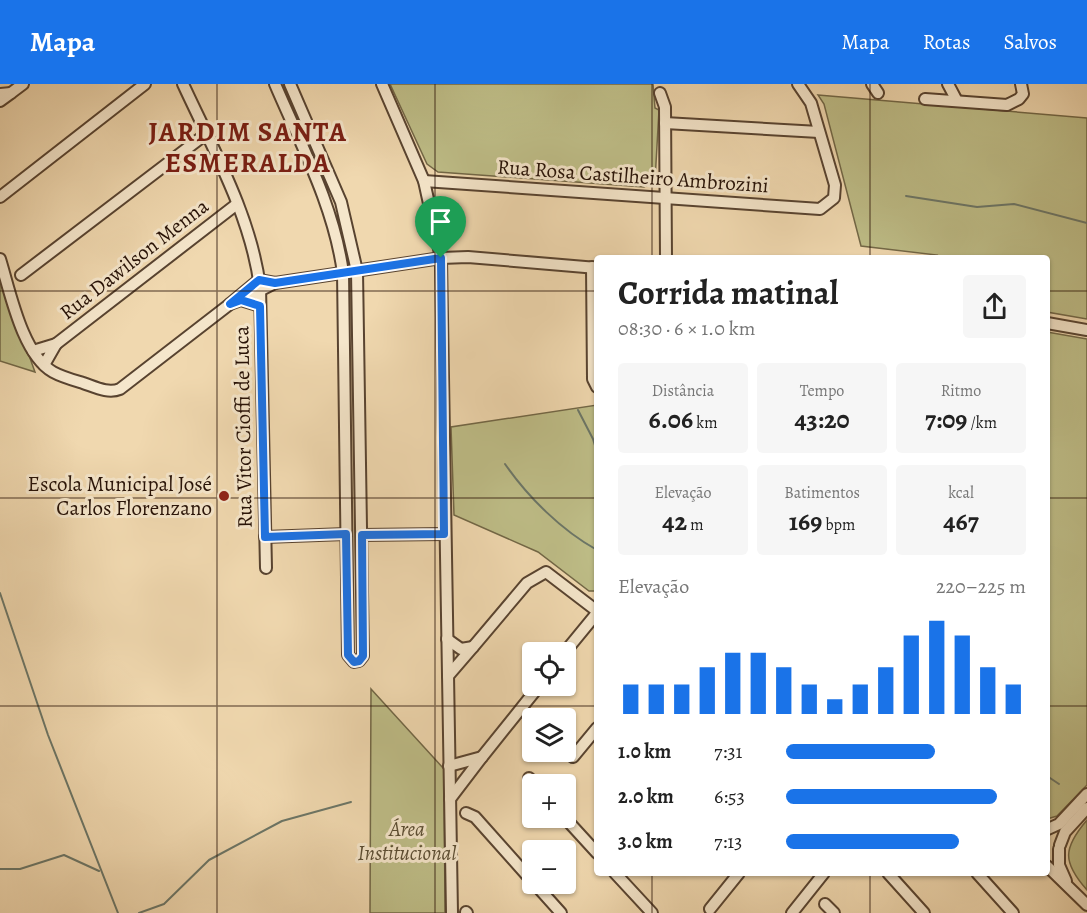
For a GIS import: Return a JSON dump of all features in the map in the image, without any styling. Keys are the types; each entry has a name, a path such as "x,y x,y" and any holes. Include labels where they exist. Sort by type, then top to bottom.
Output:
{"street":[{"path":"0,101 5,94 23,84"},
{"path":"0,197 145,84"},
{"name":"Rua Vitor Cioffi de Luca","path":"183,84 237,204 252,244 259,280 266,568"},
{"path":"274,84 327,204 340,248 343,273 348,655 354,662 359,661 363,656 357,271 341,202 290,84"},
{"path":"382,84 424,181 441,258 452,913"},
{"path":"665,123 819,132 811,103 798,84"},
{"path":"948,84 957,101"},
{"path":"925,99 1007,105 1019,99 1023,94 1021,84"},
{"path":"660,93 665,107 666,255"},
{"name":"Rua Rosa Castilheiro Ambrozini","path":"424,181 815,209 824,207 834,198 835,185 819,132"},
{"path":"7,280 21,275 206,134"},
{"name":"Rua Dawilson Menna","path":"38,358 237,204"},
{"path":"0,259 38,358 66,378 111,391 120,389 259,280 275,283 441,258 468,257 594,267"},
{"path":"230,304 260,292 275,283"},
{"path":"241,300 260,306"},
{"path":"1050,324 1087,330"},
{"name":"Rua Dawilson Menna","path":"38,358 56,344"},
{"path":"265,537 346,534"},
{"path":"362,535 444,534"},
{"path":"448,676 527,583 546,572 594,610"},
{"path":"573,642 594,616"},
{"path":"447,639 461,649"},
{"path":"447,653 473,646"},
{"path":"450,800 471,770 531,696"},
{"path":"576,753 594,732"},
{"path":"449,770 482,757"},
{"path":"449,770 458,778 471,770"},
{"path":"1050,828 1059,824 1087,794"},
{"path":"1050,857 1055,855 1060,847 1065,832 1087,808"},
{"path":"466,813 474,817 522,869"},
{"path":"574,828 594,850"},
{"path":"1050,830 1056,833 1060,847 1061,870 1077,895"},
{"path":"1050,869 1087,905"},
{"path":"618,876 651,913"},
{"path":"710,909 737,876"},
{"path":"792,913 822,876"},
{"path":"891,876 924,913"},
{"path":"980,876 1013,913"},
{"path":"544,894 561,913"},
{"path":"825,904 834,913"}],"green space":[{"path":"390,84 653,84 655,108 659,110 655,181 644,187 438,172 427,164"},
{"path":"818,95 1087,118 1087,319 1050,313 1050,255 937,255 861,246 824,104"},
{"path":"0,275 35,372 0,361"},
{"path":"1050,333 1087,339 1087,785 1057,816 1050,818"},
{"path":"594,405 594,591 589,591 538,552 454,515 451,427"},
{"name":"Área Institucional","path":"371,689 444,769 445,913 370,913"},
{"path":"1087,820 1087,890 1073,871 1069,855 1073,839"}],"waterway":[{"path":"906,196 977,207 1014,204 1087,223"},
{"path":"578,410 594,442"},
{"path":"505,464 546,512 594,548"},
{"path":"0,593 48,735 118,913"},
{"path":"1050,778 1059,784"},
{"path":"139,913 164,904 209,860 282,821 351,802"},
{"path":"0,869 20,869 64,855 99,871"}],"place":[{"name":"Escola Municipal José Carlos Florenzano","path":"224,496"}],"district":[{"name":"JARDIM SANTA ESMERALDA","path":"248,148"}],"route":[{"path":"441,258 444,534 362,535 363,656 361,660 354,662 348,655 346,534 265,537 260,306 241,300 230,304 259,280 275,283 441,258"}]}
